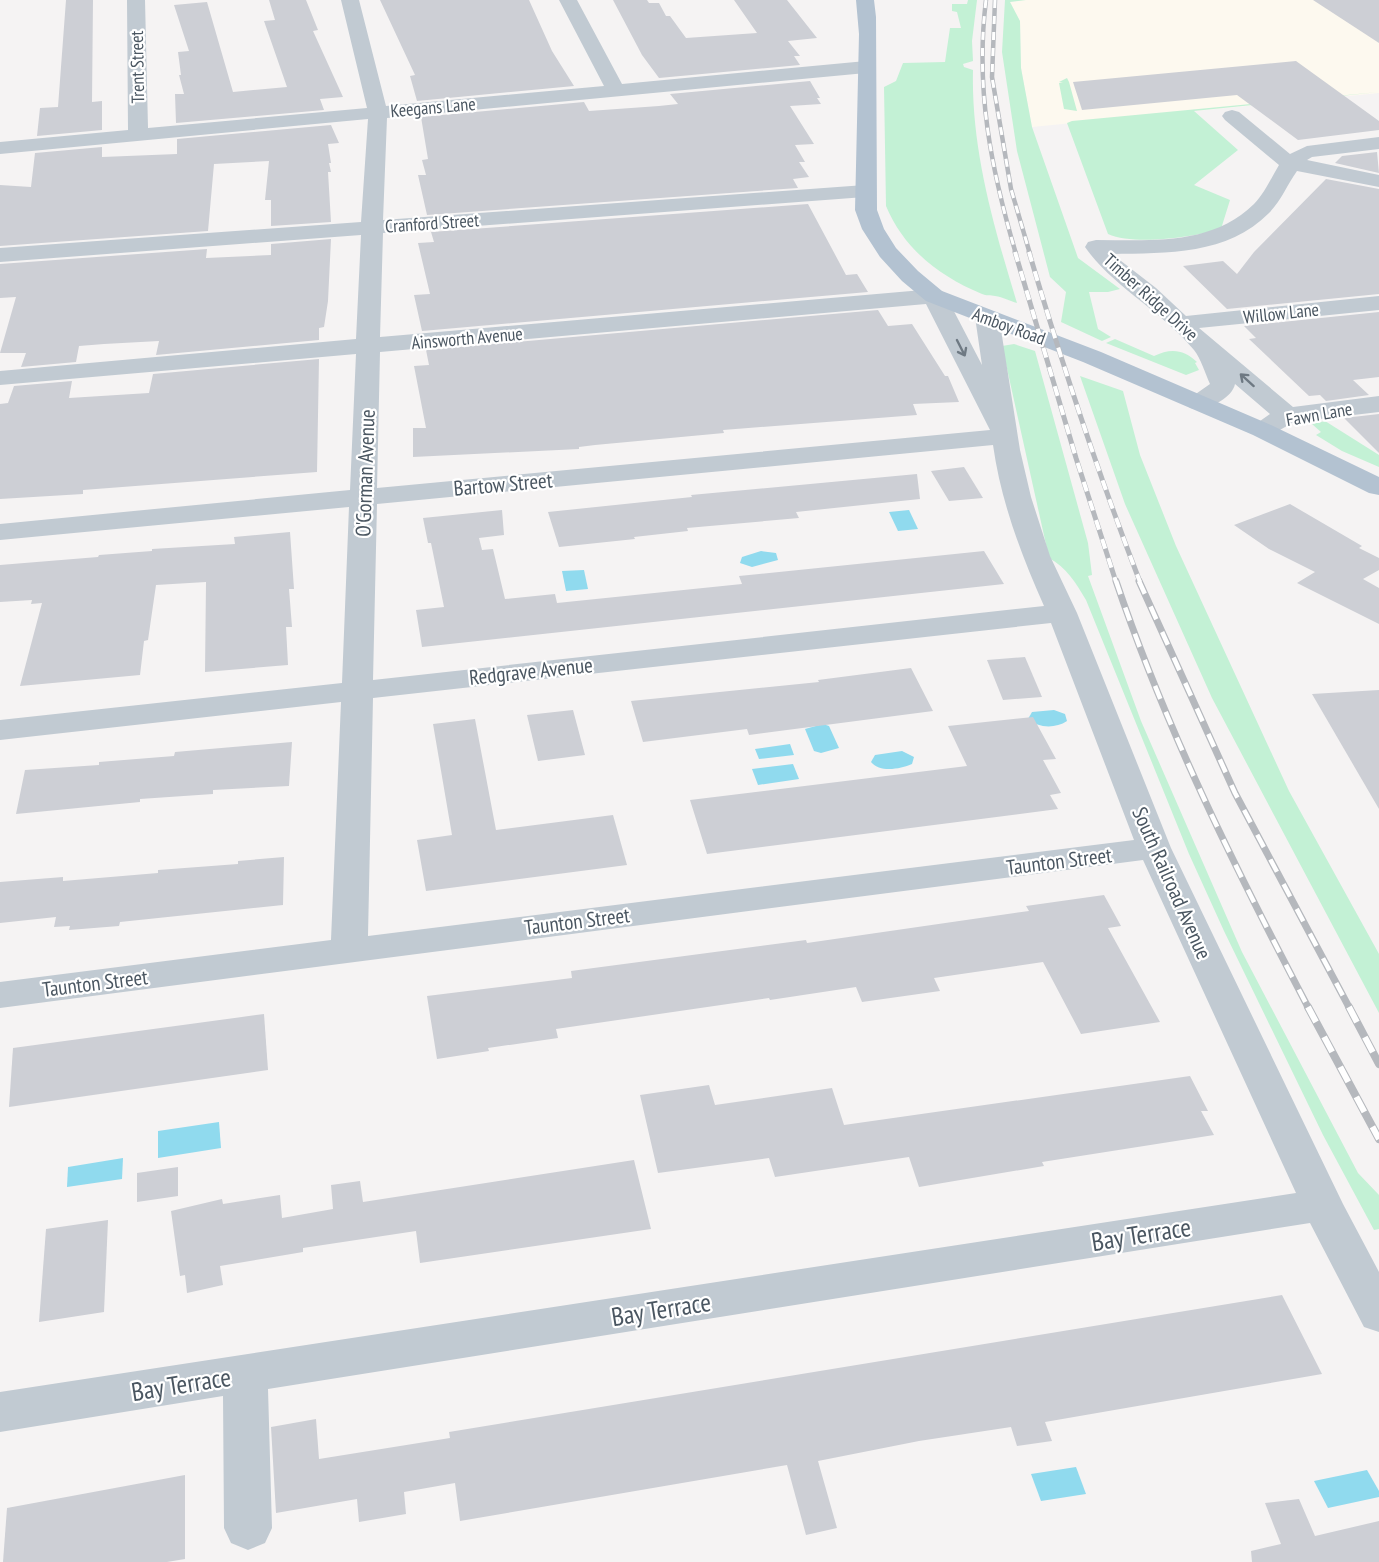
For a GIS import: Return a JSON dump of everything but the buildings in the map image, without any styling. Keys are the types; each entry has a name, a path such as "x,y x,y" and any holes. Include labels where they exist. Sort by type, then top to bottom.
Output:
{"main road":[{"name":"Amboy Road","path":"865,0 869,44 866,67 866,210 873,230 888,252 910,276 934,296 1092,357 1262,430 1379,487"}],"street":[{"name":"Trent Street","path":"136,0 138,135"},
{"name":"O'Gorman Avenue","path":"349,950 372,227 378,112 350,0"},
{"path":"568,0 616,90"},
{"name":"Keegans Lane","path":"0,148 866,67"},
{"path":"1232,116 1289,163 1379,181"},
{"path":"1289,163 1307,152 1379,143"},
{"name":"Timber Ridge Drive","path":"1287,415 1205,346 1183,323 1106,261 1096,247 1194,243 1230,232 1262,208 1282,181 1289,163"},
{"name":"Cranford Street","path":"0,255 865,191"},
{"name":"Ainsworth Avenue","path":"0,378 934,296"},
{"name":"South Railroad Avenue","path":"934,296 1006,436"},
{"name":"Willow Lane","path":"1183,323 1379,303"},
{"name":"South Railroad Avenue","path":"987,317 1017,497 1036,556 1062,613 1154,848 1322,1205 1379,1314"},
{"name":"Timber Ridge Drive","path":"1199,403 1223,386 1205,346"},
{"name":"Fawn Lane","path":"1262,430 1287,415 1379,404"},
{"name":"Bartow Street","path":"0,532 1006,436"},
{"name":"Redgrave Avenue","path":"0,730 1062,613"},
{"name":"Taunton Street","path":"0,995 1154,848"},
{"name":"Bay Terrace","path":"0,1412 1322,1205"},
{"path":"245,1374 248,1528"}],"shaded area":[{"path":"1022,0 1379,0 1379,93 1032,127 1021,68 1020,21 1010,2"}],"green space":[{"path":"968,0 977,0 972,41 973,61 963,64 964,67 973,70 973,100 980,159 992,217 1017,303 1001,297 982,294 937,270 913,248 886,206 884,87 896,81 903,63 945,62 950,28 961,28 957,12 952,11 952,4 967,4"},
{"path":"1005,0 1026,0 1010,2 1020,21 1021,68 1032,127 1078,258 1120,289 1108,292 1089,292 1098,329 1111,337 1102,341 1061,322 1066,292 1050,277 1017,151 1002,52"},
{"path":"1067,78 1077,111 1064,109 1059,83 1063,82 1059,82"},
{"path":"1379,92 1194,111 1238,150 1194,185 1230,200 1221,229 1164,239 1120,238 1108,234 1067,123 1072,121"},
{"path":"1115,339 1154,356 1171,351 1182,352 1197,362 1195,363 1199,370 1186,375 1106,343"},
{"path":"1014,344 1035,351 1088,543 1092,575 1088,576 1141,721 1242,952 1358,1173 1379,1195 1379,1229 1374,1230 1323,1135 1224,931 1189,854 1086,600 1066,571 1049,558 1002,346"},
{"path":"1080,376 1123,391 1140,455 1176,546 1289,791 1379,954 1379,1013 1212,698 1125,504"},
{"path":"1325,421 1379,455 1379,467 1342,451 1316,435 1321,432 1312,424"}],"water":[{"path":"909,510 918,529 898,531 889,512"},
{"path":"761,551 776,553 778,560 752,567 740,563 742,557"},
{"path":"584,570 588,589 566,591 562,571"},
{"path":"1054,710 1065,714 1067,721 1047,726 1028,719 1032,712"},
{"path":"823,724 829,726 839,748 821,753 814,751 805,729"},
{"path":"790,744 794,755 759,759 755,749"},
{"path":"902,751 914,757 912,764 885,769 871,762 875,755"},
{"path":"793,764 799,779 758,785 752,769"},
{"path":"219,1122 221,1148 158,1158 158,1131"},
{"path":"123,1158 122,1179 67,1187 68,1167"},
{"path":"1076,1467 1086,1494 1041,1501 1031,1474"},
{"path":"1367,1470 1379,1491 1379,1497 1328,1508 1314,1481"}],"railway":[{"path":"986,0 983,33 984,97 999,191 1016,254"},
{"path":"995,0 992,77 1011,189 1030,254"},
{"path":"1015,252 1076,458 1116,582"},
{"path":"1029,252 1081,418 1140,582"},
{"path":"1116,581 1180,745 1229,852 1309,1009"},
{"path":"1139,581 1235,793 1350,1009"},
{"path":"1308,1007 1379,1139"},
{"path":"1349,1007 1379,1064"}]}
